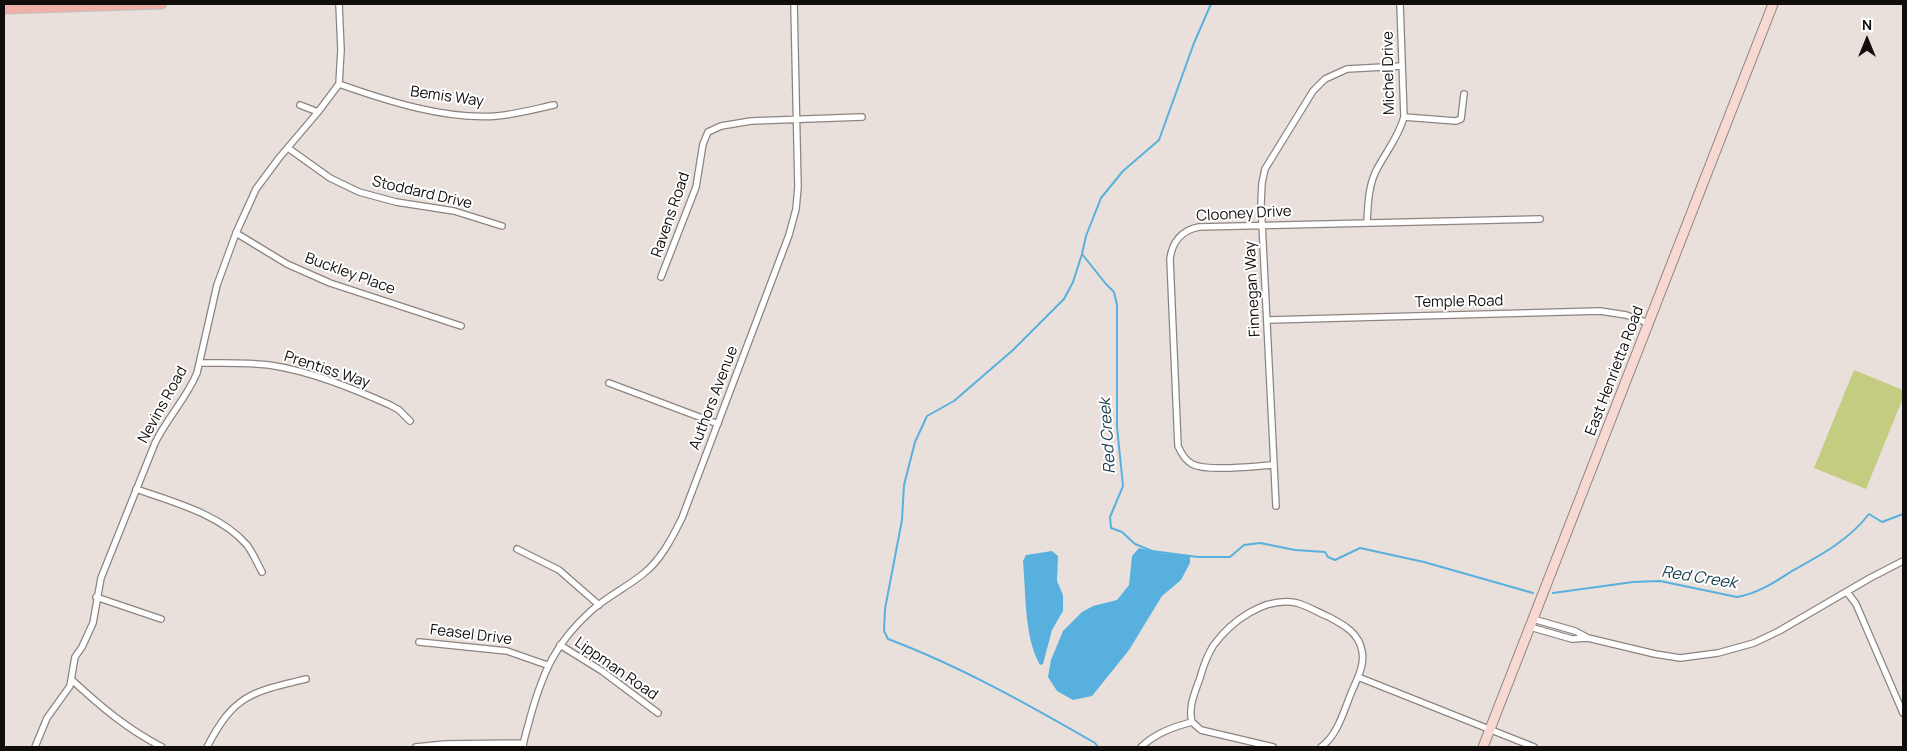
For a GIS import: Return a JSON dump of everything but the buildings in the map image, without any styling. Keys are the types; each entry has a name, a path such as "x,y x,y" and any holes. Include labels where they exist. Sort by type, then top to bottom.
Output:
{"main road":[{"path":"4,9 162,4"},
{"name":"East Henrietta Road","path":"1483,747 1773,4"}],"street":[{"path":"339,84 341,50 340,4"},
{"name":"Authors Avenue","path":"523,745 536,696 548,666 560,645 599,604 644,574 661,555 682,518 793,222 798,186 794,4"},
{"name":"Michel Drive","path":"1367,223 1368,200 1372,180 1400,130 1404,117 1400,4"},
{"name":"Finnegan Way","path":"1276,506 1261,203 1262,183 1266,169 1272,156 1318,84 1332,75 1348,69 1402,66"},
{"name":"Bemis Way","path":"339,84 389,100 450,113 495,116 554,105"},
{"name":"Nevins Road","path":"35,747 47,718 68,689 72,680 75,657 82,647 93,623 96,597 101,578 162,428 192,386 200,363 212,301 236,232 256,189 339,84"},
{"path":"1404,117 1456,121 1461,119 1464,94"},
{"path":"300,104 318,112"},
{"path":"797,119 862,118"},
{"name":"Ravens Road","path":"662,277 696,187 703,144 708,132 734,123 797,119"},
{"name":"Stoddard Drive","path":"288,148 330,178 359,192 396,202 454,211 502,226"},
{"name":"Clooney Drive","path":"1274,465 1213,468 1197,466 1183,456 1177,442 1170,259 1173,246 1184,233 1193,228 1263,225 1540,219"},
{"name":"Buckley Place","path":"236,232 287,264 330,283 461,326"},
{"name":"Temple Road","path":"1268,320 1600,311 1626,315 1648,323"},
{"name":"Prentiss Way","path":"200,363 255,364 308,374 390,405 399,410 410,421"},
{"path":"609,383 718,424"},
{"path":"136,489 197,512 230,530 247,546 262,572"},
{"path":"517,549 559,570 599,604"},
{"path":"1531,623 1575,630 1588,638 1680,658 1718,653 1754,643 1903,561"},
{"path":"1848,592 1856,604 1903,713"},
{"path":"96,597 161,619"},
{"path":"1272,747 1201,730 1192,722 1190,716 1193,699 1205,660 1214,646 1238,621 1253,611 1278,603 1297,603 1350,629 1357,638 1362,651 1361,668 1358,677 1334,732 1321,747"},
{"name":"Feasel Drive","path":"419,642 507,651 548,666"},
{"name":"Lippman Road","path":"560,645 602,671 658,713"},
{"path":"1358,677 1534,747"},
{"path":"72,680 120,722 162,747"},
{"path":"207,747 225,716 236,704 262,690 306,680"},
{"path":"1142,747 1153,737 1165,730 1192,722"},
{"path":"416,747 445,744 523,745"}],"green space":[{"path":"1854,370 1903,390 1903,398 1866,489 1814,468"}],"water":[{"path":"1139,548 1159,553 1190,556 1190,563 1181,580 1162,596 1129,650 1092,696 1073,700 1057,691 1048,677 1051,660 1063,631 1082,612 1093,606 1117,600 1129,585 1132,556"},
{"path":"1052,551 1058,556 1057,581 1063,595 1063,611 1052,630 1043,664 1040,665 1028,628 1023,561 1026,555"}],"waterway":[{"name":"Red Creek","path":"1211,4 1194,43 1159,140 1123,171 1101,198 1086,236 1082,254 1114,292 1117,305 1117,427 1123,486 1110,517 1111,528 1122,532 1135,544 1152,551 1198,557 1230,557 1244,545 1260,543 1295,550 1325,552 1328,557 1335,560 1360,548 1424,562 1533,593"},
{"path":"1082,254 1073,282 1064,299 1013,350 954,401 927,416 915,442 904,485 902,520 885,609 884,631 888,639 941,661 994,687 1095,743 1098,747"},
{"name":"Red Creek","path":"1553,593 1633,582 1660,581 1737,597 1766,587 1834,546 1853,532 1869,514 1882,522 1903,514"}]}
